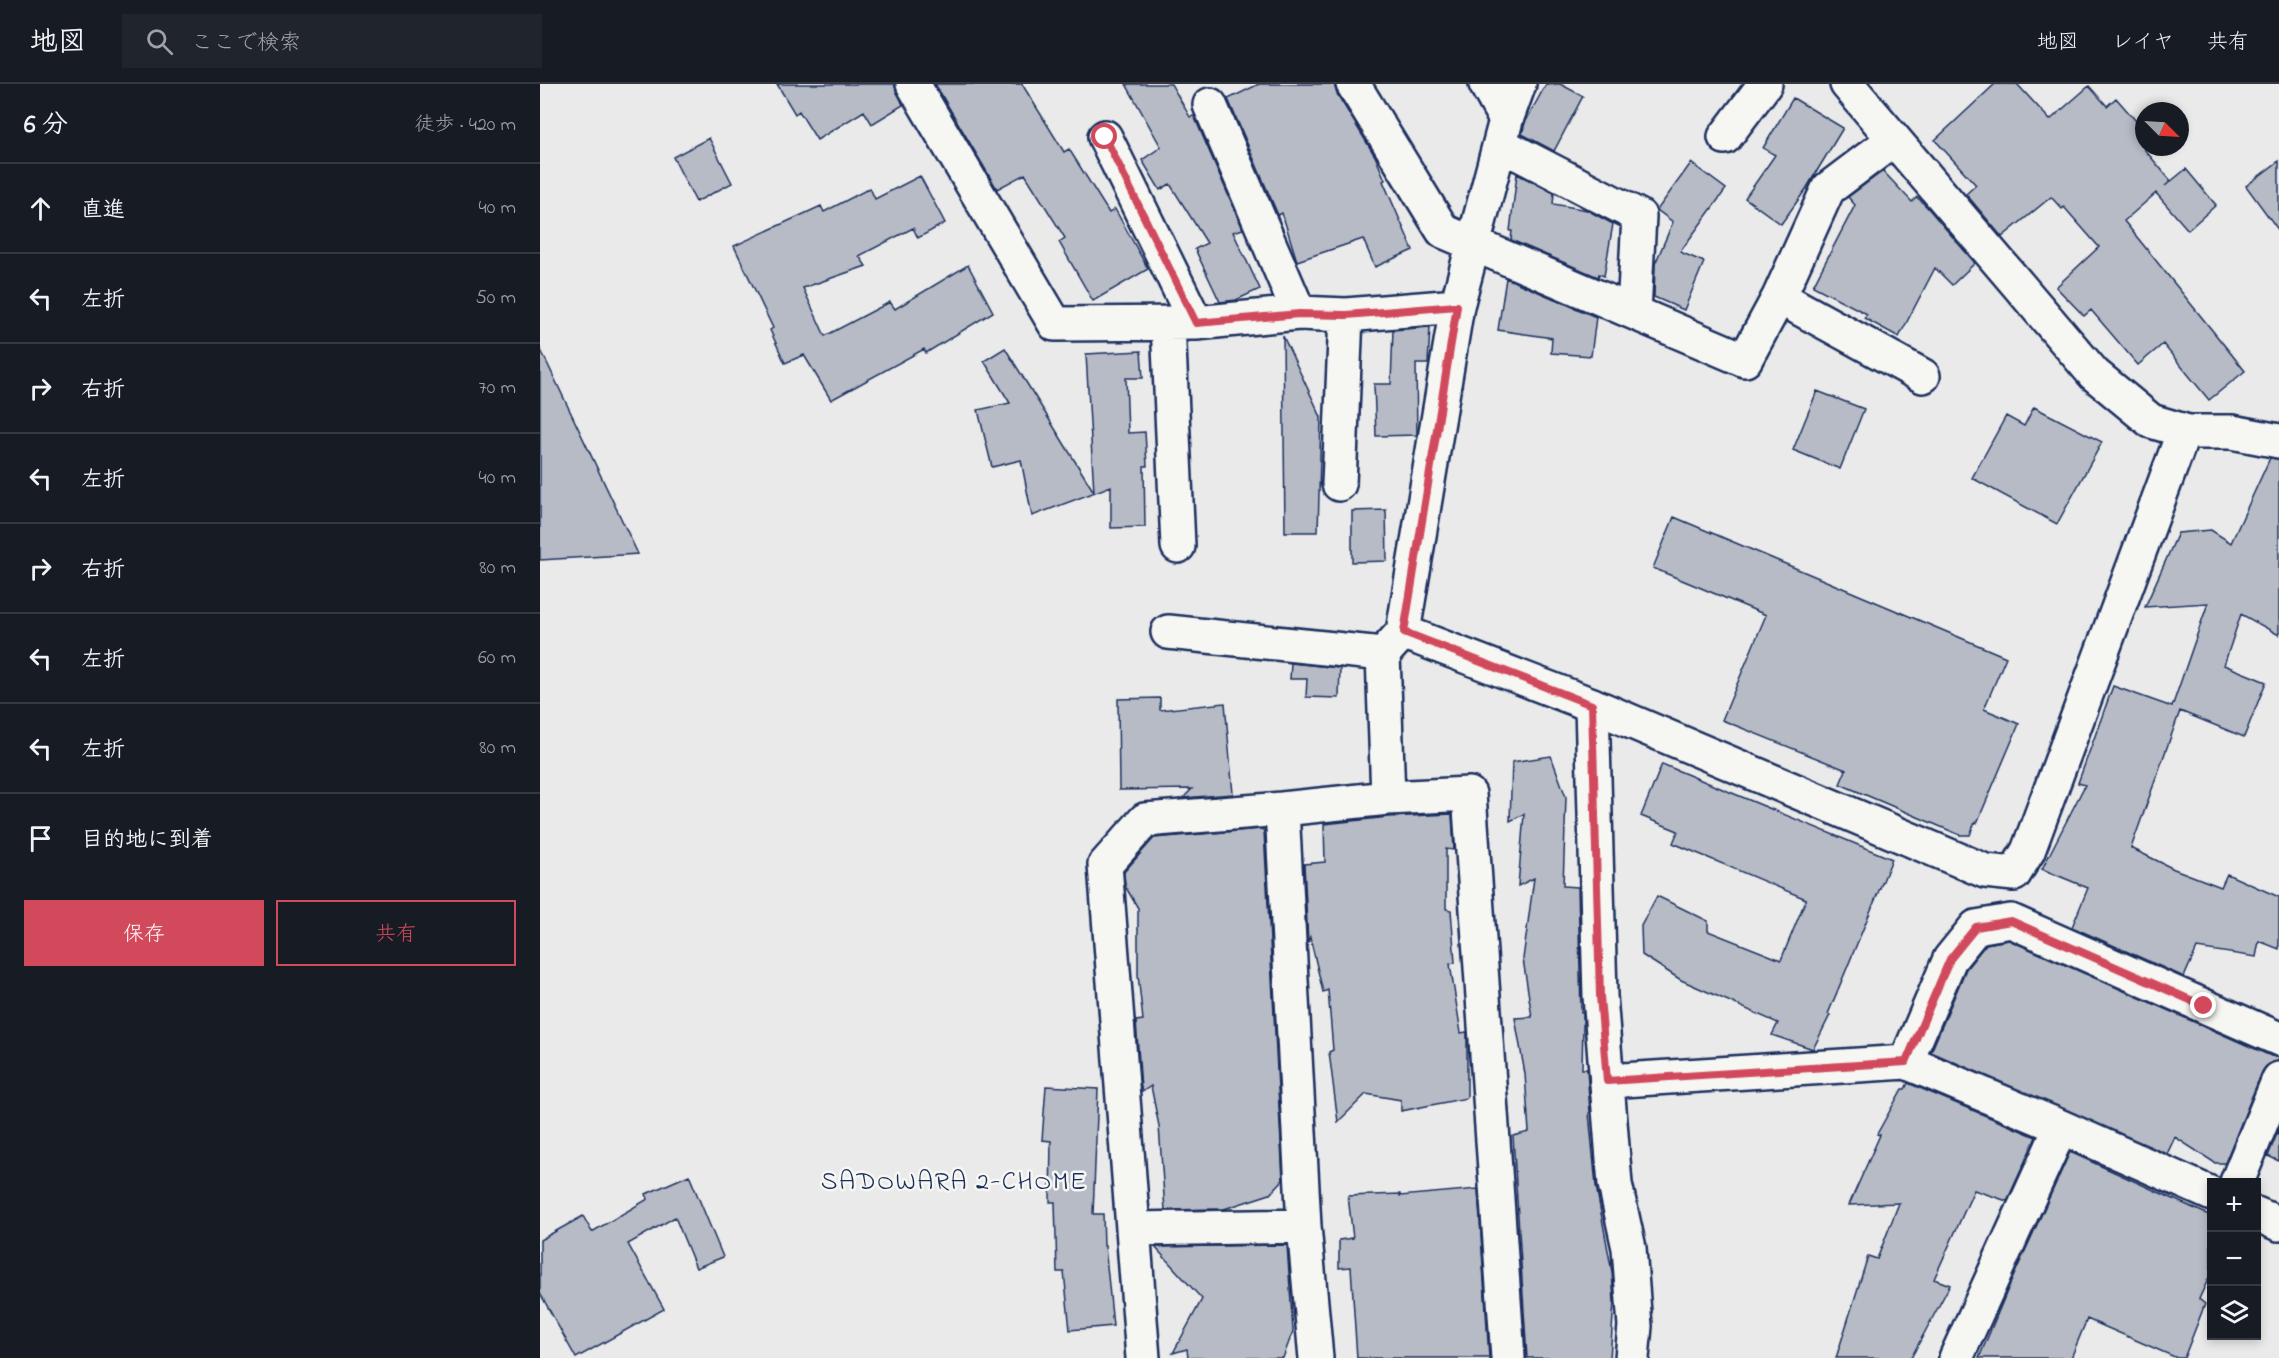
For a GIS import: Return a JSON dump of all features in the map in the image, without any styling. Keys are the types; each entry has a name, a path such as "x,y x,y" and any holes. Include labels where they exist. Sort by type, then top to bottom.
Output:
{"street":[{"path":"913,84 1055,324 1182,323 1299,314 1346,315 1457,306"},
{"path":"1353,84 1443,231 1745,360 1779,297 1828,189 1893,140"},
{"path":"1486,84 1503,132 1639,216 1634,312"},
{"path":"1388,798 1393,643 1457,306 1503,132 1519,84"},
{"path":"1725,137 1765,84"},
{"path":"1847,84 2094,374 2151,421 2184,431 2232,432 2279,441"},
{"path":"1210,105 1299,314"},
{"path":"1105,137 1182,323 1178,546"},
{"path":"1779,297 1923,376"},
{"path":"1339,484 1346,315"},
{"path":"1168,632 1393,643 1592,705 1985,871 2014,874 2028,851 2184,431"},
{"path":"1592,705 1600,996 1615,1184 1629,1248 1635,1326 1632,1358"},
{"path":"1143,1358 1105,865 1145,820 1388,798 1469,794 1508,1358"},
{"path":"1282,809 1304,1226 1316,1358"},
{"path":"1906,1062 1950,959 1976,927 2011,921 2279,1039"},
{"path":"1607,1081 1906,1062 2061,1127 2207,1192"},
{"path":"2239,1178 2279,1079"},
{"path":"1956,1358 2061,1127"},
{"path":"2261,1216 2279,1224"},
{"path":"1134,1229 1304,1226"}],"building":[{"path":"777,84 894,84 903,105 872,124 864,111 817,140 799,111 795,114"},
{"path":"935,84 1022,84 1064,152 1069,149 1109,213 1115,209 1148,269 1093,301 1059,242 1065,238 1025,174 997,189"},
{"path":"1126,84 1171,84 1190,117 1194,116 1243,229 1233,232 1260,289 1236,300 1220,302 1195,249 1207,243 1170,184 1160,190 1142,160 1161,147"},
{"path":"1259,84 1334,84 1337,94 1375,156 1385,180 1383,181 1413,250 1375,267 1363,239 1297,261 1282,213 1278,215 1228,99"},
{"path":"1546,84 1560,84 1583,96 1554,151 1522,134 1525,123"},
{"path":"1995,84 2017,84 2050,120 2089,86 2107,106 2116,98 2135,120 2135,156 2150,156 2171,181 2165,186 2186,169 2216,205 2188,230 2156,193 2124,221 2245,371 2209,400 2163,344 2138,365 2091,310 2084,316 2056,287 2099,247 2064,207 2062,209 2051,197 2002,237 1966,194 1976,185 1935,140"},
{"path":"1793,98 1843,128 1806,189 1781,224 1745,198 1775,155 1763,148"},
{"path":"709,138 732,183 696,202 673,157"},
{"path":"2279,161 2279,231 2246,186"},
{"path":"1691,163 1726,189 1680,252 1704,262 1684,310 1654,297 1655,264 1673,222 1657,210"},
{"path":"1883,171 1912,202 1917,197 1927,207 1975,263 1952,285 1935,268 1899,337 1864,318 1867,314 1813,286 1855,205 1848,197"},
{"path":"1517,174 1554,193 1553,204 1587,210 1613,224 1604,276 1599,274 1598,277 1511,240 1512,231 1510,231"},
{"path":"920,176 945,223 918,238 913,228 859,256 866,266 803,288 825,336 890,302 895,309 968,265 993,312 926,353 924,349 831,400 804,355 785,363 770,330 773,328 734,246 821,206 824,212 870,188 875,199"},
{"path":"1506,278 1596,317 1591,356 1551,353 1552,338 1498,330"},
{"path":"1430,327 1428,364 1416,364 1417,435 1376,436 1374,384 1391,384 1393,330"},
{"path":"1283,336 1321,417 1318,532 1285,532"},
{"path":"540,348 638,554 540,560"},
{"path":"1005,348 1094,492 1086,354 1141,351 1143,378 1126,378 1128,433 1145,432 1147,466 1144,466 1145,527 1111,528 1111,486 1032,516 1021,460 992,467 978,410 1010,403 984,361"},
{"path":"1817,391 1864,409 1840,469 1793,450"},
{"path":"2034,407 2102,442 2057,524 1972,478 2006,416 2024,426"},
{"path":"2270,458 2279,459 2279,635 2241,614 2224,665 2266,682 2244,737 2180,711 2131,848 2174,869 2221,887 2227,874 2279,897 2279,949 2259,941 2256,957 2197,948 2184,977 2072,927 2088,888 2042,869 2085,785 2078,783 2113,686 2172,707 2208,603 2145,607 2178,533 2211,530 2231,543"},
{"path":"1386,510 1387,561 1352,562 1352,511"},
{"path":"1674,517 2006,657 1984,709 2019,724 1970,835 1960,835 1840,784 1846,770 1722,720 1766,615 1653,568"},
{"path":"1291,663 1340,668 1339,698 1306,697 1307,679 1290,679"},
{"path":"1160,698 1160,710 1225,703 1233,794 1183,798 1192,789 1119,790 1118,699"},
{"path":"1551,756 1566,797 1563,886 1578,887 1581,1013 1583,1013 1582,1069 1587,1069 1596,1186 1612,1272 1614,1302 1610,1358 1527,1358 1513,1136 1529,1132 1525,1074 1515,1018 1532,1017 1523,959 1534,878 1518,886 1524,814 1510,821 1512,762"},
{"path":"1662,764 1892,859 1828,1014 1830,1015 1813,1049 1772,1035 1778,1023 1681,980 1642,955 1641,926 1657,896 1708,921 1708,931 1781,960 1806,899 1673,843 1678,831 1641,816"},
{"path":"1452,814 1454,850 1446,849 1446,909 1451,910 1455,963 1450,964 1461,1033 1467,1032 1467,1098 1401,1111 1401,1100 1366,1094 1338,1122 1329,1052 1333,1050 1328,990 1323,992 1310,937 1308,942 1304,864 1325,862 1324,824 1389,817"},
{"path":"1261,829 1264,831 1283,1180 1270,1194 1224,1209 1165,1210 1159,1126 1151,1086 1142,1092 1141,1088 1136,1021 1143,1020 1138,975 1138,908 1125,886 1124,872 1154,838"},
{"path":"2009,940 2271,1056 2279,1057 2279,1061 2268,1064 2262,1072 2225,1163 2215,1163 2175,1137 2167,1154 1931,1052 1966,969 1986,944"},
{"path":"1908,1083 2036,1137 2007,1201 1974,1190 1934,1279 1950,1285 1911,1358 1836,1358 1868,1256 1877,1259 1899,1203 1849,1205 1880,1135 1877,1134 1902,1089 1905,1089"},
{"path":"1046,1086 1098,1089 1093,1214 1103,1214 1104,1246 1113,1326 1070,1330 1064,1272 1057,1272 1055,1202 1050,1202 1051,1141 1042,1140"},
{"path":"2279,1129 2279,1161 2268,1156"},
{"path":"2070,1152 2207,1214 2207,1282 2199,1299 2205,1304 2184,1358 2177,1358 2087,1319 2071,1358 1979,1358"},
{"path":"689,1175 723,1257 696,1268 675,1217 628,1244 664,1309 576,1358 540,1293 540,1240 583,1216 592,1232 648,1199 646,1194"},
{"path":"1478,1189 1489,1358 1357,1358 1351,1267 1339,1268 1339,1240 1353,1238 1348,1196 1400,1194 1400,1196"},
{"path":"1287,1245 1293,1331 1283,1358 1188,1358 1187,1349 1173,1353 1202,1299 1155,1247"}],"district":[{"name":"SADOWARA 2-CHOME","path":"954,1180"}],"route":[{"path":"1105,137 1196,323 1299,314 1346,315 1457,306 1404,632 1592,705 1600,996 1607,1081 1906,1062 1950,959 1976,927 2011,921 2204,1006"}]}
